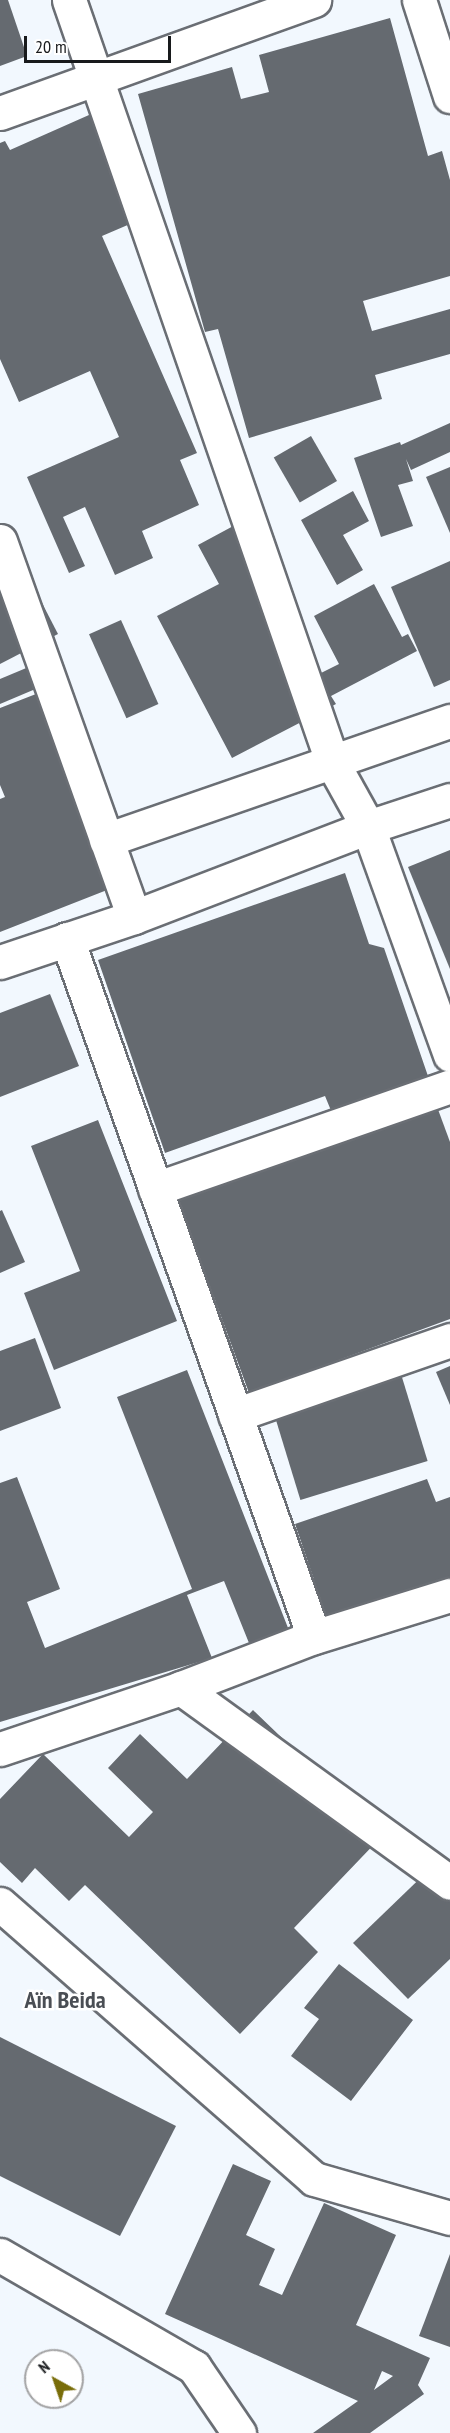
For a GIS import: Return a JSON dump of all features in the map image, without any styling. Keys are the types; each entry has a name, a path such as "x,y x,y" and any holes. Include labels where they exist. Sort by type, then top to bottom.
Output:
{"street":[{"path":"69,0 333,764 368,827 450,1055"},
{"path":"0,112 314,0"},
{"path":"419,0 450,96"},
{"path":"0,542 134,917"},
{"path":"106,840 333,764 450,721"},
{"path":"0,962 134,917 368,827 450,800"},
{"path":"68,939 314,1637"},
{"path":"155,1189 450,1086"},
{"path":"236,1415 450,1340"},
{"path":"0,1749 181,1688 314,1637 450,1595"},
{"path":"181,1688 450,1883"},
{"path":"0,1904 314,2179 450,2218"},
{"path":"0,2255 194,2367 239,2433"}],"building":[{"path":"0,0 8,0 27,56 0,66"},
{"path":"390,18 428,156 442,151 450,180 450,276 363,301 372,331 450,309 450,354 375,375 382,399 249,438 218,329 205,332 138,94 232,67 241,99 269,92 259,55"},
{"path":"98,111 144,218 102,236 197,453 180,460 199,505 142,531 153,558 115,575 85,507 63,517 85,566 69,573 27,477 119,437 90,371 19,402 0,359 0,143 5,141 10,150"},
{"path":"450,423 450,452 411,470 406,459 413,481 398,485 413,526 381,537 354,458 400,442 401,445"},
{"path":"311,436 337,481 300,503 274,458"},
{"path":"450,467 450,533 426,477"},
{"path":"353,491 369,521 343,535 363,570 337,585 301,520"},
{"path":"237,524 317,675 339,664 314,616 374,584 402,637 408,634 417,651 331,696 336,704 232,758 157,616 219,584 198,545"},
{"path":"9,539 58,634 0,664 0,543"},
{"path":"450,561 450,680 434,687 391,587"},
{"path":"121,620 158,704 126,718 89,634"},
{"path":"43,661 52,682 0,704 0,679"},
{"path":"54,687 130,881 0,932 0,799 5,797 0,785 0,708"},
{"path":"450,850 450,969 408,867"},
{"path":"345,873 369,944 384,948 429,1079 332,1113 325,1096 165,1153 98,960"},
{"path":"50,994 79,1066 0,1097 0,1013"},
{"path":"436,1104 450,1142 450,1319 249,1393 178,1199"},
{"path":"98,1120 177,1321 54,1370 24,1293 80,1271 31,1146"},
{"path":"2,1210 25,1262 0,1273 0,1211"},
{"path":"35,1338 61,1408 0,1431 0,1351"},
{"path":"450,1366 450,1405 436,1372"},
{"path":"187,1370 290,1633 251,1648 224,1581 187,1595 212,1658 0,1722 0,1483 17,1477 60,1589 27,1602 45,1648 192,1589 117,1397"},
{"path":"401,1374 428,1461 300,1500 274,1413"},
{"path":"427,1479 436,1502 450,1497 450,1590 328,1621 295,1524"},
{"path":"253,1710 383,1835 294,1928 318,1952 240,2034 85,1885 69,1901 35,1868 22,1883 0,1862 0,1799 43,1754 129,1837 153,1812 108,1768 140,1734 187,1779"},
{"path":"437,1862 450,1875 450,1959 408,1999 353,1943"},
{"path":"339,1964 413,2020 351,2101 291,2056 319,2019 304,2008"},
{"path":"0,2037 176,2126 120,2236 0,2176"},
{"path":"233,2164 271,2181 246,2235 275,2249 259,2285 282,2295 324,2203 396,2235 356,2325 430,2358 418,2385 424,2394 370,2433 313,2433 358,2401 165,2314","holes":["382,2371 393,2376 374,2390"]},
{"path":"450,2254 450,2347 419,2336"}],"district":[{"name":"Aïn Beida","path":"65,2000"}]}
